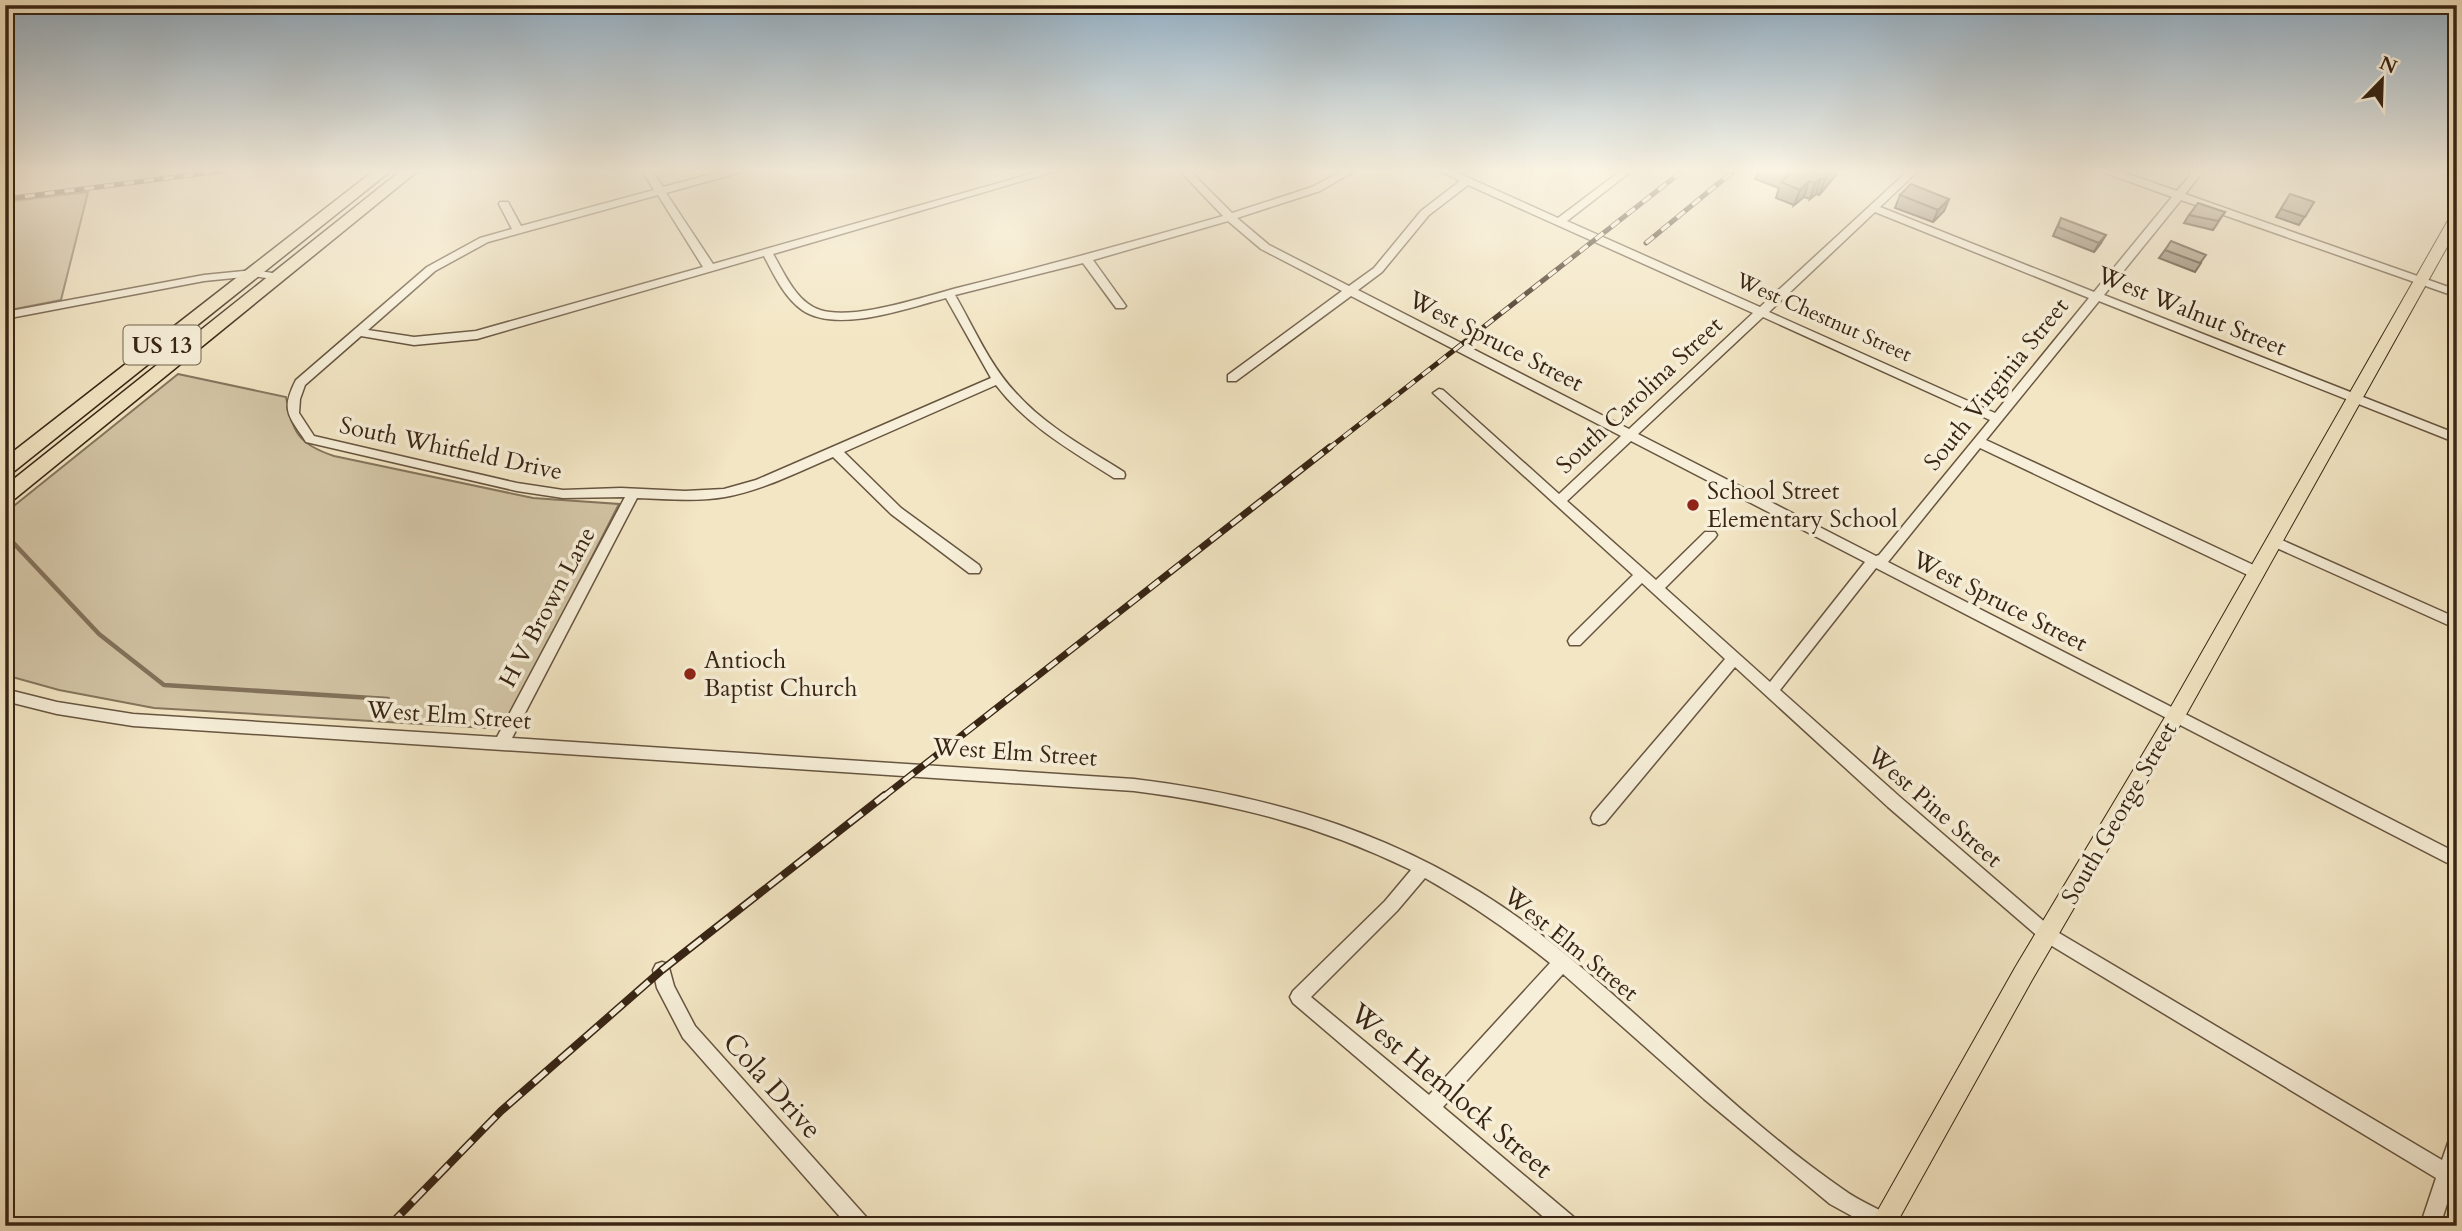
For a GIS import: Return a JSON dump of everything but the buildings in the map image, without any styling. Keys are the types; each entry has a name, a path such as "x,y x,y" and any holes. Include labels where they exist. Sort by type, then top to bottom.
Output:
{"highway":[{"name":"US 13","path":"5,468 313,226"},
{"name":"US 13","path":"5,496 341,226"}],"main road":[{"name":"South George Street","path":"1884,1225 2275,542 2452,226"}],"street":[{"path":"516,226 518,230"},
{"name":"South Whitfield Drive","path":"531,226 484,240 447,258 356,332 300,383 294,399 293,413 310,439 517,487 563,494 633,493 685,496 724,493 760,484 998,380"},
{"path":"683,226 709,267"},
{"path":"356,332 414,341 477,335 857,226"},
{"path":"767,252 792,297 806,310 846,317 877,312 1086,259 1198,226"},
{"name":"West Spruce Street","path":"1241,226 1265,247 1351,292 2457,861"},
{"path":"1232,378 1351,292 1389,260 1415,226"},
{"name":"West Chestnut Street","path":"1569,226 1997,418"},
{"name":"South Carolina Street","path":"1559,501 1853,226"},
{"name":"West Walnut Street","path":"1920,226 2457,439"},
{"name":"South Virginia Street","path":"1770,692 1874,561 1884,558 2153,226"},
{"path":"2267,226 2457,294"},
{"path":"1086,259 1120,306"},
{"path":"5,316 204,278 254,273 278,277"},
{"path":"949,294 998,380 1024,408 1051,430 1119,475"},
{"name":"West Pine Street","path":"1439,393 1770,692 2048,935 2452,1177"},
{"path":"1979,442 2257,573"},
{"path":"835,451 896,511 974,569"},
{"name":"H V Brown Lane","path":"502,742 633,493"},
{"path":"1656,589 1710,535"},
{"path":"2275,542 2457,624"},
{"path":"1576,641 1624,590 1642,576"},
{"path":"1599,818 1733,659"},
{"name":"West Elm Street","path":"5,695 57,708 133,720 502,742 1166,788 1245,801 1310,818 1374,844 1483,904 1562,962 1711,1093 1829,1190 1884,1225"},
{"name":"West Hemlock Street","path":"1422,869 1299,997 1569,1226"},
{"path":"1429,1109 1562,962"},
{"name":"Cola Drive","path":"662,970 666,988 688,1032 861,1226"},
{"path":"2430,1226 2452,1177 2457,1144"}],"shaded area":[{"path":"5,226 79,226 61,300 5,311"},
{"path":"178,374 286,397 291,420 299,435 312,447 334,456 533,498 619,504 504,729 154,708 59,690 5,675 5,513"}],"waterway":[{"path":"5,534 99,634 164,685 388,699"}],"railway":[{"path":"1328,449 1612,226"},
{"path":"1646,243 1666,226"},
{"path":"883,797 1330,447"},
{"path":"389,1226 501,1111 662,970 885,795"}],"place":[{"name":"School Street Elementary School","path":"1693,505"},
{"name":"Antioch Baptist Church","path":"690,674"}]}
